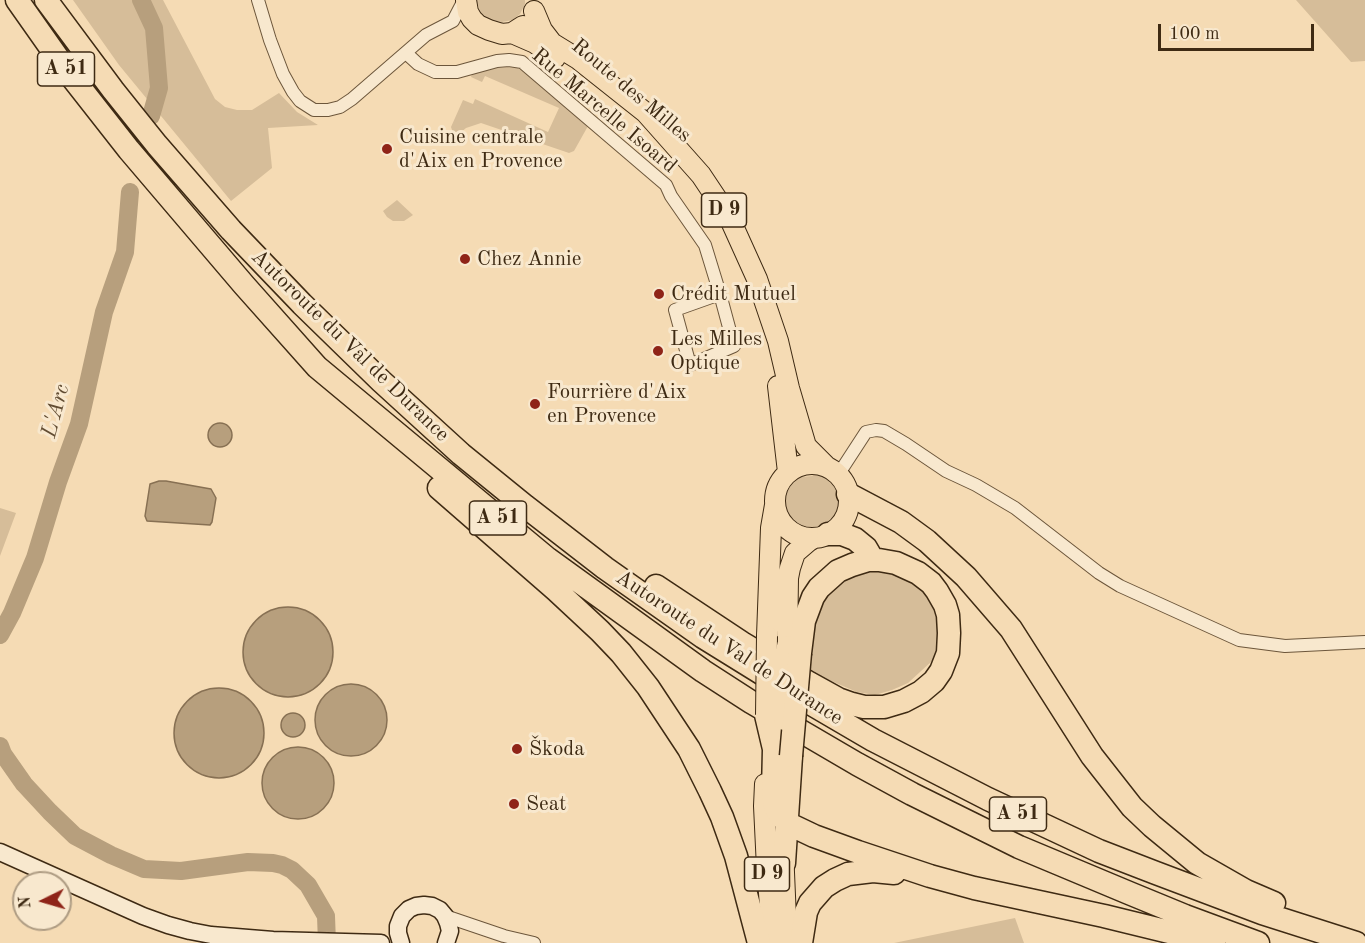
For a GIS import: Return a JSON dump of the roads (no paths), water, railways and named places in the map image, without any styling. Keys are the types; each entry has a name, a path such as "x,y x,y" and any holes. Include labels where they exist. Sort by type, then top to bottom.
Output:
{"highway":[{"name":"Autoroute du Val de Durance","path":"17,0 67,71 118,136 317,367 548,559 686,660 857,764 1008,842 1129,894 1258,943"},
{"name":"Autoroute du Val de Durance","path":"46,0 157,145 231,230 302,304 430,427 605,568 703,637 845,724 988,799 1100,851 1228,901 1356,943"},
{"path":"317,367 440,489 600,631 642,678 689,749 718,808 736,855 759,943"},
{"path":"381,381 458,443 584,537 742,643 819,688 852,704 874,707 912,698 928,687 941,671 948,653 948,615 942,597 931,583 911,569 896,563 868,560 833,575 813,597 793,649 779,751 784,819 784,863"},
{"path":"837,478 901,522 966,577 1011,629 1092,756 1126,799 1152,826 1197,863 1246,891 1365,939"},
{"path":"821,536 842,534 855,539 866,548 873,560"},
{"path":"766,715 779,751"},
{"path":"784,819 814,836 858,852 974,888"},
{"path":"801,943 806,912 810,903 824,888 848,874 873,871 974,888 1214,943"}],"main road":[{"path":"465,0 468,12 478,25"},
{"path":"512,33 523,26 533,9"},
{"name":"Route des Milles","path":"533,9 542,30 552,43 578,60 646,113 701,175 729,217 757,279 806,446 837,478"},
{"name":"Route des Milles","path":"478,25 495,32 512,33 535,43 663,143 699,183 722,222 751,286 769,345 780,393 788,472"},
{"path":"766,715 771,528 776,493 780,482 788,472 806,464 816,464 837,478 849,506 845,518 838,527 808,541 795,553 788,578 793,649"},
{"path":"775,505 784,525 793,532 803,537 821,536"},
{"name":"D 9","path":"773,943 764,806 779,751"},
{"path":"0,852 143,916 168,925 211,935 288,941 373,942 398,926 405,913 416,906 424,905 440,910 445,916 450,931 447,941"},
{"name":"D 9","path":"784,863 787,943"},
{"path":"398,926 401,943"}],"street":[{"path":"258,0 283,74 300,101 314,110 340,107 352,99 426,35 453,21 465,0"},
{"path":"453,21 478,25"},
{"name":"Rue Marcelle Isoard","path":"406,53 418,64 435,72 457,72 497,61 522,62 666,185 671,196 705,245 720,294 734,346 690,364 675,310 720,294"},
{"path":"837,478 866,432 884,431 946,471 976,485 1015,508 1099,573 1120,586 1239,640 1284,646 1365,642"},
{"path":"445,916 504,936 534,943"},
{"path":"447,941 463,931 478,927"}],"waterway":[{"name":"L'Arc","path":"141,0 154,28 159,88 151,116"},
{"name":"L'Arc","path":"0,635 12,613 35,558 58,482 79,424 104,312 125,252 130,192"},
{"name":"L'Arc","path":"0,746 24,784 50,812 75,836 111,855 144,869 181,871 248,862 273,863 292,870 308,885 326,916 327,943"}],"place":[{"name":"Cuisine centrale d'Aix en Provence","path":"387,149"},
{"name":"Chez Annie","path":"465,259"},
{"name":"Crédit Mutuel","path":"659,294"},
{"name":"Les Milles Optique","path":"658,351"},
{"name":"Fourrière d'Aix en Provence","path":"535,404"},
{"name":"Škoda","path":"517,749"},
{"name":"Seat","path":"514,804"}]}
